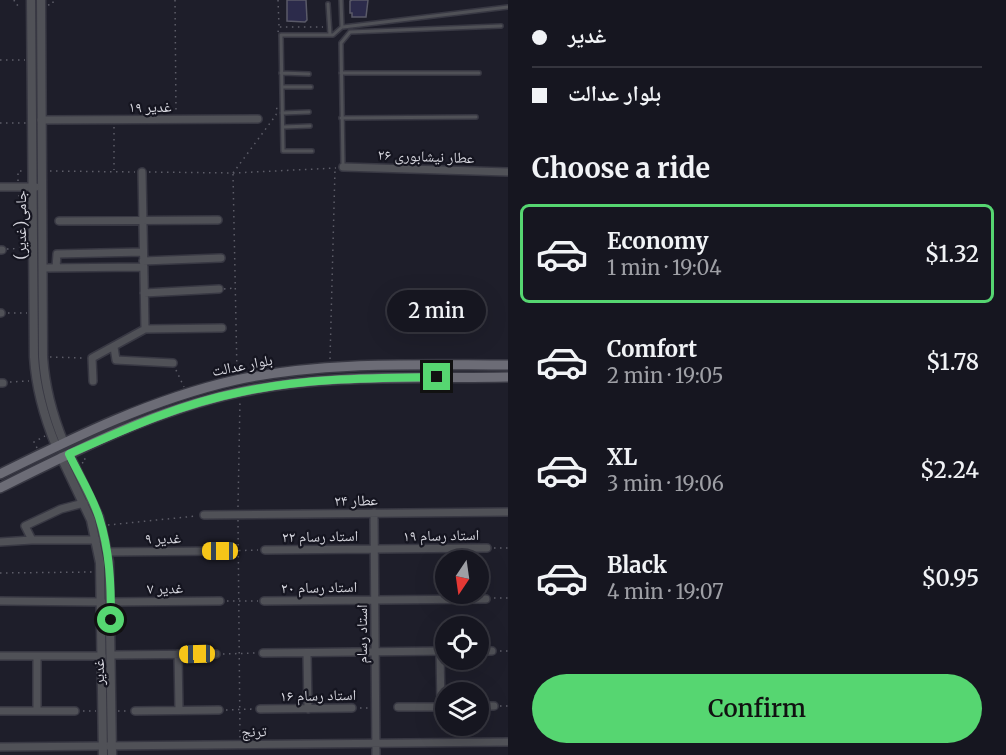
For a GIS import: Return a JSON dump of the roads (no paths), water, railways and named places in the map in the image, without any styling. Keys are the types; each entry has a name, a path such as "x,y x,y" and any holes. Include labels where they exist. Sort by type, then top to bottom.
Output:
{"main road":[{"name":"بلوار عدالت","path":"0,474 118,418 187,394 238,380 329,368 508,365"},
{"name":"بلوار عدالت","path":"0,488 123,429 162,414 240,392 325,380 508,377"},
{"path":"60,444 65,455"}],"street":[{"name":"جامی(غدیر)","path":"31,0 32,60 37,122"},
{"name":"جامی(غدیر)","path":"41,0 37,171 43,268 43,357 44,380 60,444"},
{"name":"غدیر ۱۹","path":"37,122 258,119"},
{"name":"عطار نیشابوری ۲۶","path":"339,168 508,172"},
{"path":"142,172 144,329"},
{"path":"0,187 38,187"},
{"name":"جامی(غدیر)","path":"38,187 33,201 36,381 47,425 60,444"},
{"path":"59,221 218,220"},
{"path":"56,268 57,254 143,252"},
{"path":"43,268 221,258"},
{"path":"144,293 219,289"},
{"path":"93,381 92,358 144,329 222,328"},
{"path":"114,347 116,360 173,363"},
{"name":"غدیر","path":"65,455 96,540 106,602"},
{"name":"غدیر","path":"65,455 91,498 102,526 107,552 107,750"},
{"path":"32,540 25,526 61,509 84,504"},
{"name":"عطار ۲۴","path":"204,515 508,512"},
{"name":"استاد رسام","path":"374,513 376,755"},
{"path":"0,542 96,540"},
{"name":"استاد رسام ۱۹","path":"374,549 487,548"},
{"name":"استاد رسام ۲۲","path":"265,550 374,549"},
{"name":"غدیر ۹","path":"107,552 220,551"},
{"name":"استاد رسام ۲۰","path":"264,601 435,599"},
{"name":"غدیر ۷","path":"0,601 220,601"},
{"path":"263,653 435,651"},
{"path":"307,653 308,709"},
{"path":"178,654 179,710"},
{"path":"0,656 216,654"},
{"path":"37,656 37,711"},
{"path":"489,706 494,706"},
{"path":"398,707 435,707"},
{"name":"استاد رسام ۱۶","path":"260,709 352,708"},
{"path":"135,711 219,710"},
{"path":"0,711 75,711"},
{"name":"ترنج","path":"0,747 107,750 240,744 508,742"}],"lane":[{"path":"341,0 342,27"},
{"path":"328,4 330,35"},
{"path":"312,151 283,151 281,34 333,35 342,27 508,7"},
{"path":"339,168 341,43 350,32 501,26"},
{"path":"281,73 309,74"},
{"path":"341,73 479,73"},
{"path":"282,87 310,87"},
{"path":"282,113 309,112"},
{"path":"341,117 476,117"},
{"path":"283,127 310,126"}]}
